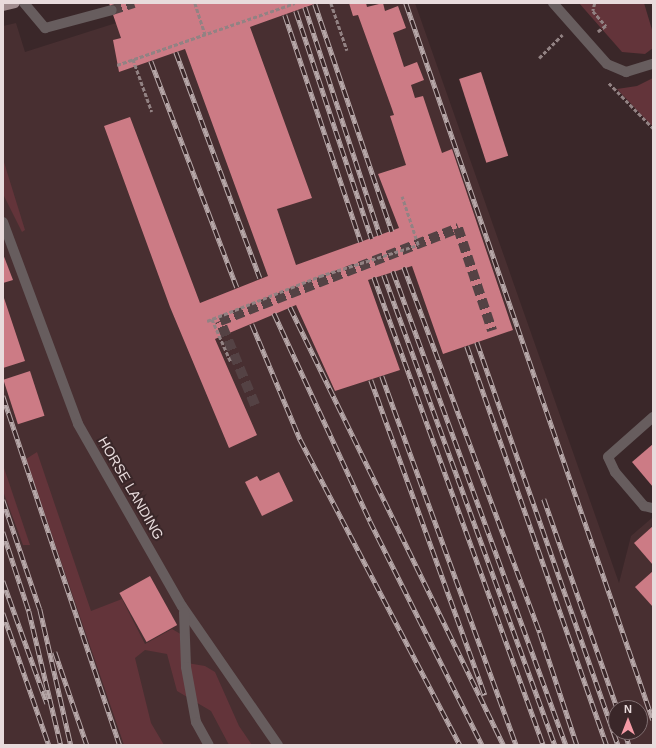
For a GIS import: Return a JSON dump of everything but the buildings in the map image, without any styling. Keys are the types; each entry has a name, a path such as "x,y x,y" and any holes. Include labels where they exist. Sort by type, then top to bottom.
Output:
{"main road":[{"path":"3,6 15,3"}],"lane":[{"path":"24,3 45,28 112,10"},
{"path":"553,3 607,64 626,72 653,64"},
{"name":"HORSE LANDING","path":"3,222 78,424 182,606 278,745"},
{"path":"653,417 608,458 615,472 644,506 653,508"},
{"path":"182,606 186,616 186,667 196,722 209,745"}],"path":[{"path":"195,3 205,34"},
{"path":"117,65 295,3"},
{"path":"331,3 347,50"},
{"path":"133,59 152,112"},
{"path":"207,321 320,276 418,245 402,197"},
{"path":"212,319 231,362"}],"shaded area":[{"path":"109,3 415,3 619,583 631,536 653,517 653,745 3,745 3,26 16,23 25,52 116,23"},
{"path":"579,3 644,3 653,33 653,48 645,54 622,52"},
{"path":"653,78 653,125 651,125 617,89 637,86"},
{"path":"3,159 25,230 22,232 3,194"},
{"path":"37,452 91,611 122,599 145,644 172,629 184,636 187,663 205,666 215,672 239,726 252,745 229,745 211,711 177,691 167,654 145,650 135,658 151,723 164,745 124,745 26,459"},
{"path":"3,465 30,545 23,545 3,491"}],"tunnel":[{"path":"112,10 134,3"},
{"path":"255,405 220,321 458,228 492,330"}],"railway":[{"path":"406,3 653,720"},
{"path":"315,4 392,231"},
{"path":"305,7 380,235"},
{"path":"296,11 372,239"},
{"path":"285,15 361,242"},
{"path":"176,52 260,278"},
{"path":"151,61 237,287"},
{"path":"404,267 540,633 577,745"},
{"path":"393,271 566,745"},
{"path":"384,275 555,745"},
{"path":"374,277 543,745"},
{"path":"290,307 504,745"},
{"path":"274,313 370,521 482,745"},
{"path":"252,324 300,439 460,745"},
{"path":"477,342 618,745"},
{"path":"467,346 607,745"},
{"path":"382,376 516,745"},
{"path":"371,380 485,695"},
{"path":"3,396 120,745"},
{"path":"544,499 614,700"},
{"path":"3,500 40,609 71,745"},
{"path":"3,532 29,611 61,745"},
{"path":"3,581 47,703"},
{"path":"3,613 49,745"},
{"path":"55,652 87,745"},
{"path":"627,740 629,745"}]}
